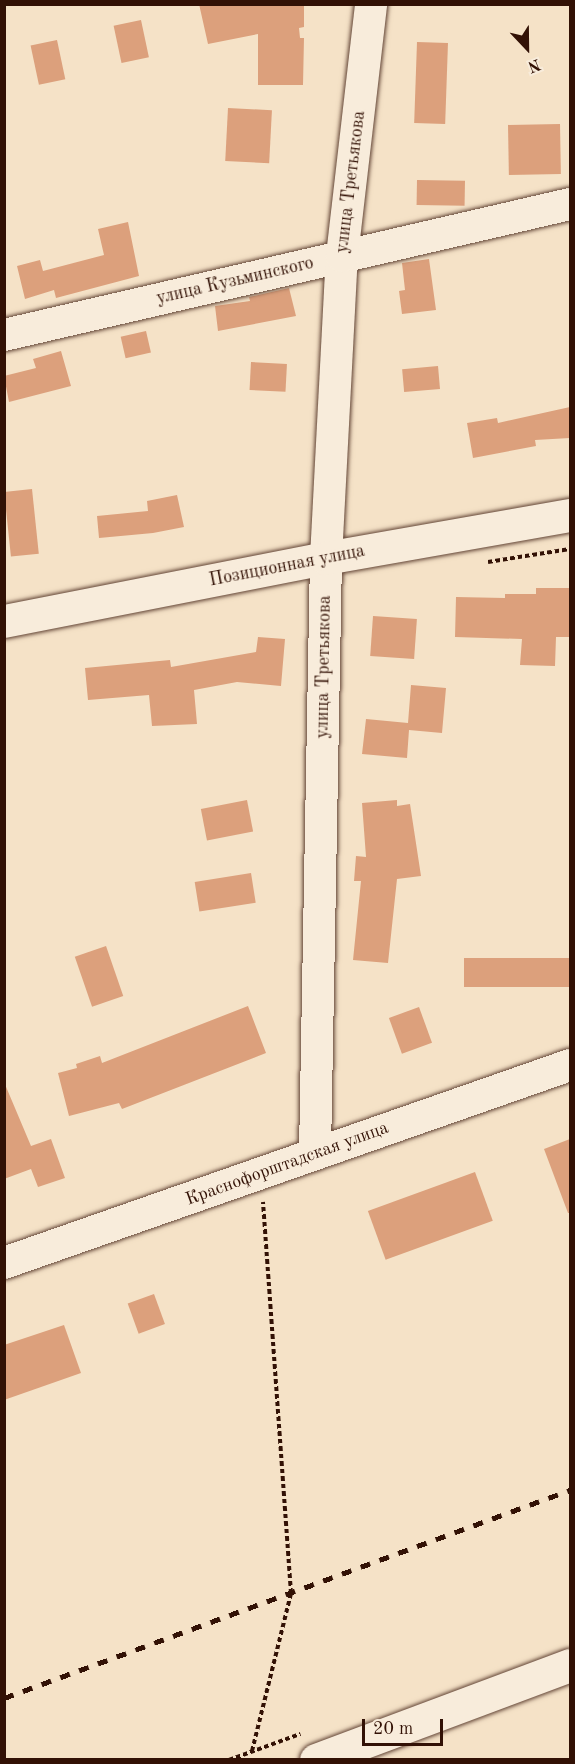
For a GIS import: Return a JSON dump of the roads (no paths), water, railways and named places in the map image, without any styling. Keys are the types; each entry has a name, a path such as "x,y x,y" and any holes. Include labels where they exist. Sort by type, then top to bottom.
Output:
{"street":[{"name":"улица Третьякова","path":"315,1152 326,558 342,256 371,4"},
{"name":"улица Кузьминского","path":"4,335 570,204"},
{"name":"Позиционная улица","path":"4,621 326,558 570,515"},
{"name":"Краснофорштадская улица","path":"4,1263 261,1174 315,1152 570,1065"},
{"path":"316,1760 570,1665"}],"railway":[{"path":"4,1698 570,1490"}]}
